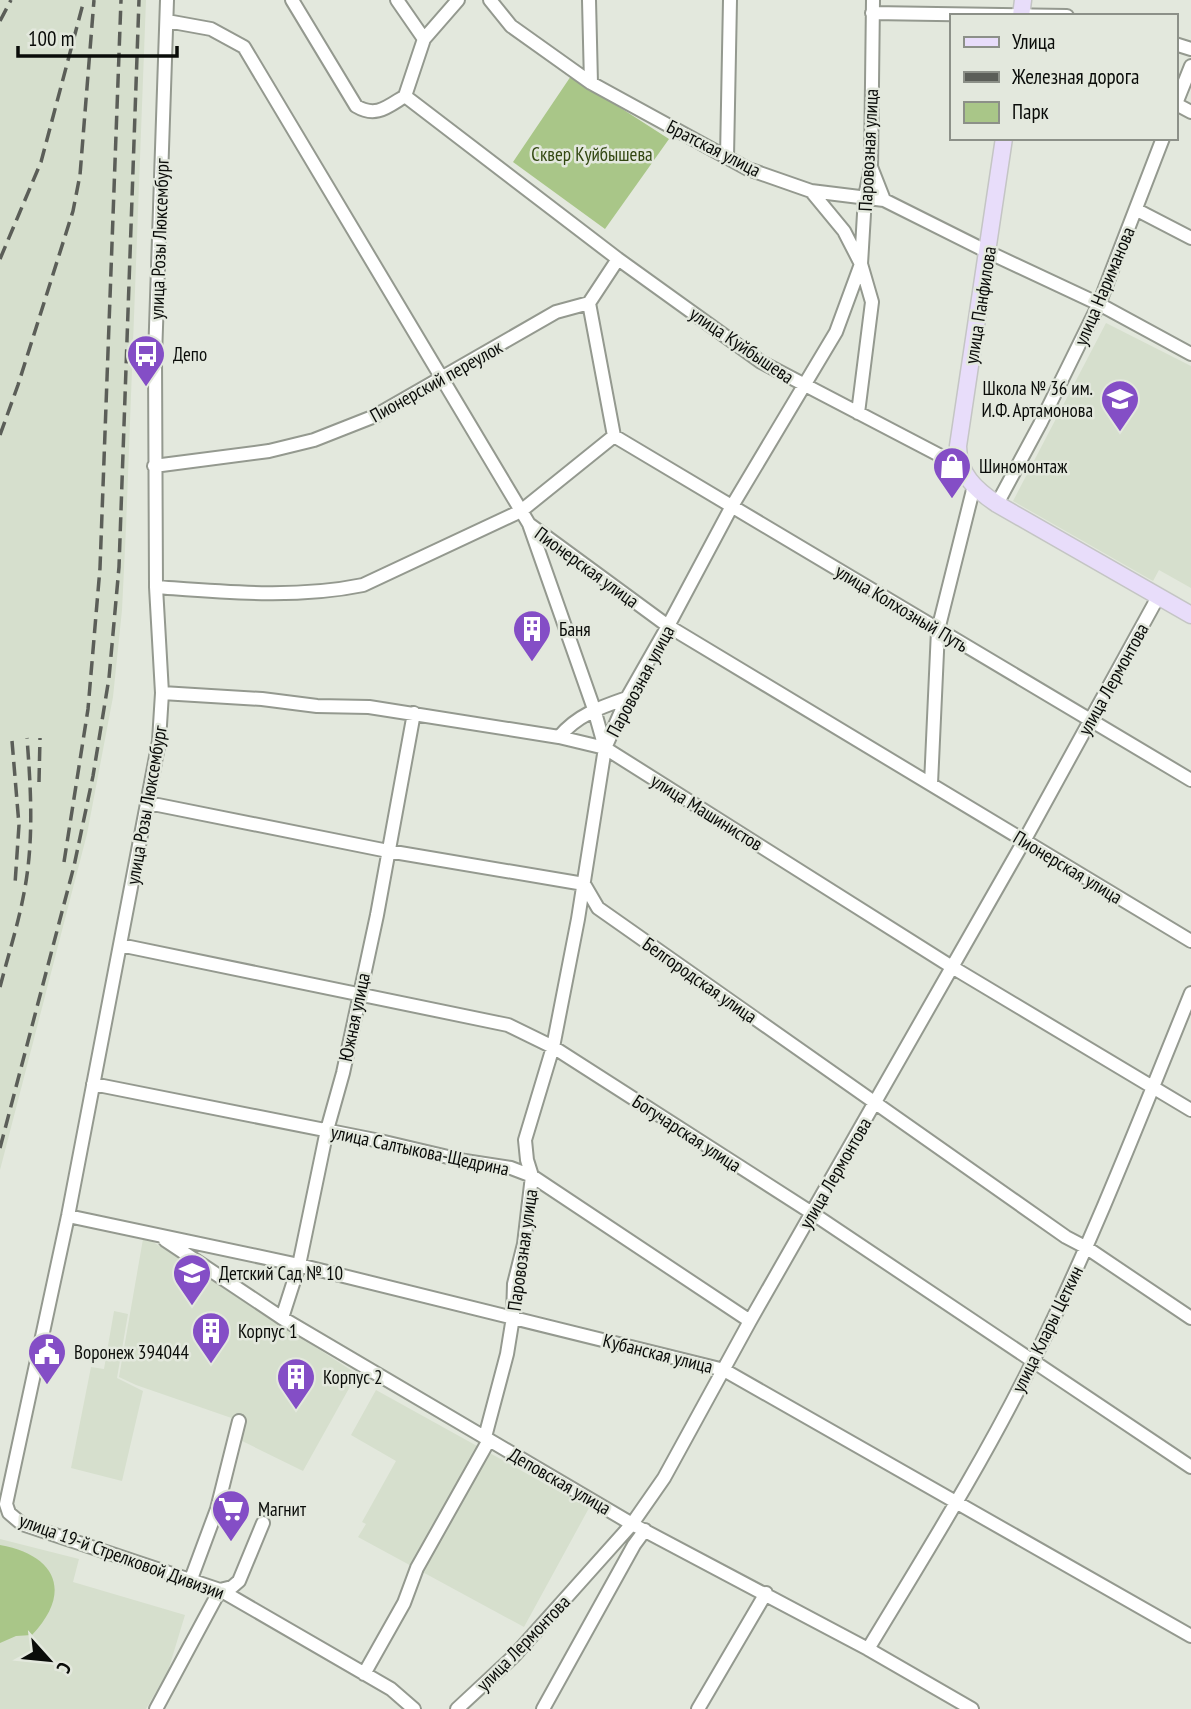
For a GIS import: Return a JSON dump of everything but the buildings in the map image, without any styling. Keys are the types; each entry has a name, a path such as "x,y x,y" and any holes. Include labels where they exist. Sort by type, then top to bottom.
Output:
{"main road":[{"name":"улица Панфилова","path":"963,471 958,446 1004,140"},
{"name":"улица Куйбышева","path":"963,471 974,486 997,505 1191,615"}],"street":[{"name":"улица Розы Люксембург","path":"9,1513 7,1491 68,1216 159,741 162,693 156,587 155,357 167,0"},
{"path":"292,0 356,106 366,112 375,112 405,96 424,39 458,0"},
{"path":"397,0 424,39"},
{"name":"Братская улица","path":"490,0 512,26 591,83 748,169 811,191 884,200 1099,304 1191,354"},
{"path":"589,0 591,83"},
{"path":"727,157 730,0"},
{"path":"872,6 1022,10 1052,14"},
{"name":"Паровозная улица","path":"364,1674 404,1603 417,1568 487,1438 508,1354 514,1284 524,1244 533,1177 527,1160 525,1140 553,1047 578,919 605,748 627,698 732,506 836,332 861,264 865,197 871,167 872,6"},
{"name":"Пионерская улица","path":"167,21 211,29 244,47 529,524 668,626 1191,941"},
{"path":"1177,102 1191,66"},
{"name":"улица Куйбышева","path":"405,96 618,258 761,362 941,456 963,471"},
{"name":"улица Нариманова","path":"997,505 1099,304 1162,140"},
{"path":"871,167 884,200"},
{"path":"811,191 844,231 861,264 872,302 858,413"},
{"path":"1137,210 1191,238"},
{"path":"156,587 294,593 336,591 363,585 521,511 614,436 589,303 618,258"},
{"name":"Пионерский переулок","path":"154,466 269,451 314,440 375,416 556,312 589,303"},
{"name":"улица Колхозный Путь","path":"614,436 1191,780"},
{"path":"941,456 958,446"},
{"path":"930,784 938,630 974,486"},
{"path":"529,524 594,709 605,748"},
{"name":"улица Лермонтова","path":"457,1709 514,1656 632,1524 664,1478 750,1321 1024,841 1158,597"},
{"name":"улица Машинистов","path":"162,693 262,699 317,706 369,707 559,737 605,748 952,967 1191,1110"},
{"path":"559,737 569,724 594,709 627,698"},
{"name":"Южная улица","path":"282,1318 299,1265 377,915 414,713"},
{"path":"148,803 388,851 584,884"},
{"name":"Белгородская улица","path":"584,884 598,908 1066,1237 1087,1248 1191,1318"},
{"path":"578,919 598,908"},
{"name":"Богучарская улица","path":"120,945 508,1025 553,1047 812,1213 1191,1467"},
{"name":"улица Клары Цеткин","path":"868,1648 957,1502 1033,1361 1087,1248 1191,993"},
{"name":"улица Салтыкова-Щедрина","path":"93,1084 327,1130 465,1161 511,1168 533,1177 750,1321"},
{"name":"Кубанская улица","path":"68,1216 299,1265 724,1370 1191,1636"},
{"name":"Деповская улица","path":"159,1236 282,1318 632,1524 868,1648 972,1709"},
{"path":"191,1579 217,1509 239,1421"},
{"name":"улица 19-й Стрелковой Дивизии","path":"9,1513 17,1521 32,1528 220,1590 402,1697 414,1709"},
{"path":"156,1709 220,1590 232,1587 239,1581 263,1523"},
{"path":"543,1709 634,1545 645,1530"},
{"path":"698,1709 766,1593"}],"shaded area":[{"path":"0,0 146,0 126,528 122,610 113,697 87,834 0,1170"},
{"name":"Школа № 36 им. И.Ф. Артамонова","path":"1106,323 1191,366 1191,588 1159,570 1153,581 1013,501"},
{"name":"Детский Сад № 10","path":"143,1239 150,1240 357,1374 303,1471 240,1440 246,1423 119,1377"},
{"path":"114,1311 128,1314 117,1378 143,1391 122,1481 71,1468 91,1367 104,1369"},
{"path":"376,1390 589,1508 524,1627 358,1537 366,1524 362,1522 396,1461 351,1435"},
{"path":"0,1539 79,1559 73,1582 185,1615 168,1671 146,1709 0,1709"}],"green space":[{"name":"Сквер Куйбышева","path":"571,76 669,139 605,229 513,162"},
{"path":"0,1545 34,1557 46,1567 55,1590 45,1619 32,1635 16,1636 0,1643"}],"railway":[{"path":"0,21 11,0"},
{"path":"0,259 41,162 84,0"},
{"path":"0,435 73,211 80,175 94,0"},
{"path":"64,862 88,709 100,568 121,0"},
{"path":"0,1148 74,866 93,776 109,678 119,567 139,0"},
{"path":"0,987 19,917 27,874 31,816 27,738"},
{"path":"39,782 40,738"},
{"path":"12,741 19,825 15,884"}],"place":[{"name":"Депо","path":"146,388"},
{"name":"Школа № 36 им. И.Ф. Артамонова","path":"1120,433"},
{"name":"Шиномонтаж","path":"952,500"},
{"name":"Баня","path":"532,663"},
{"name":"Детский Сад № 10","path":"192,1307"},
{"name":"Корпус 1","path":"211,1365"},
{"name":"Воронеж 394044","path":"47,1386"},
{"name":"Корпус 2","path":"296,1411"},
{"name":"Магнит","path":"231,1543"}]}
